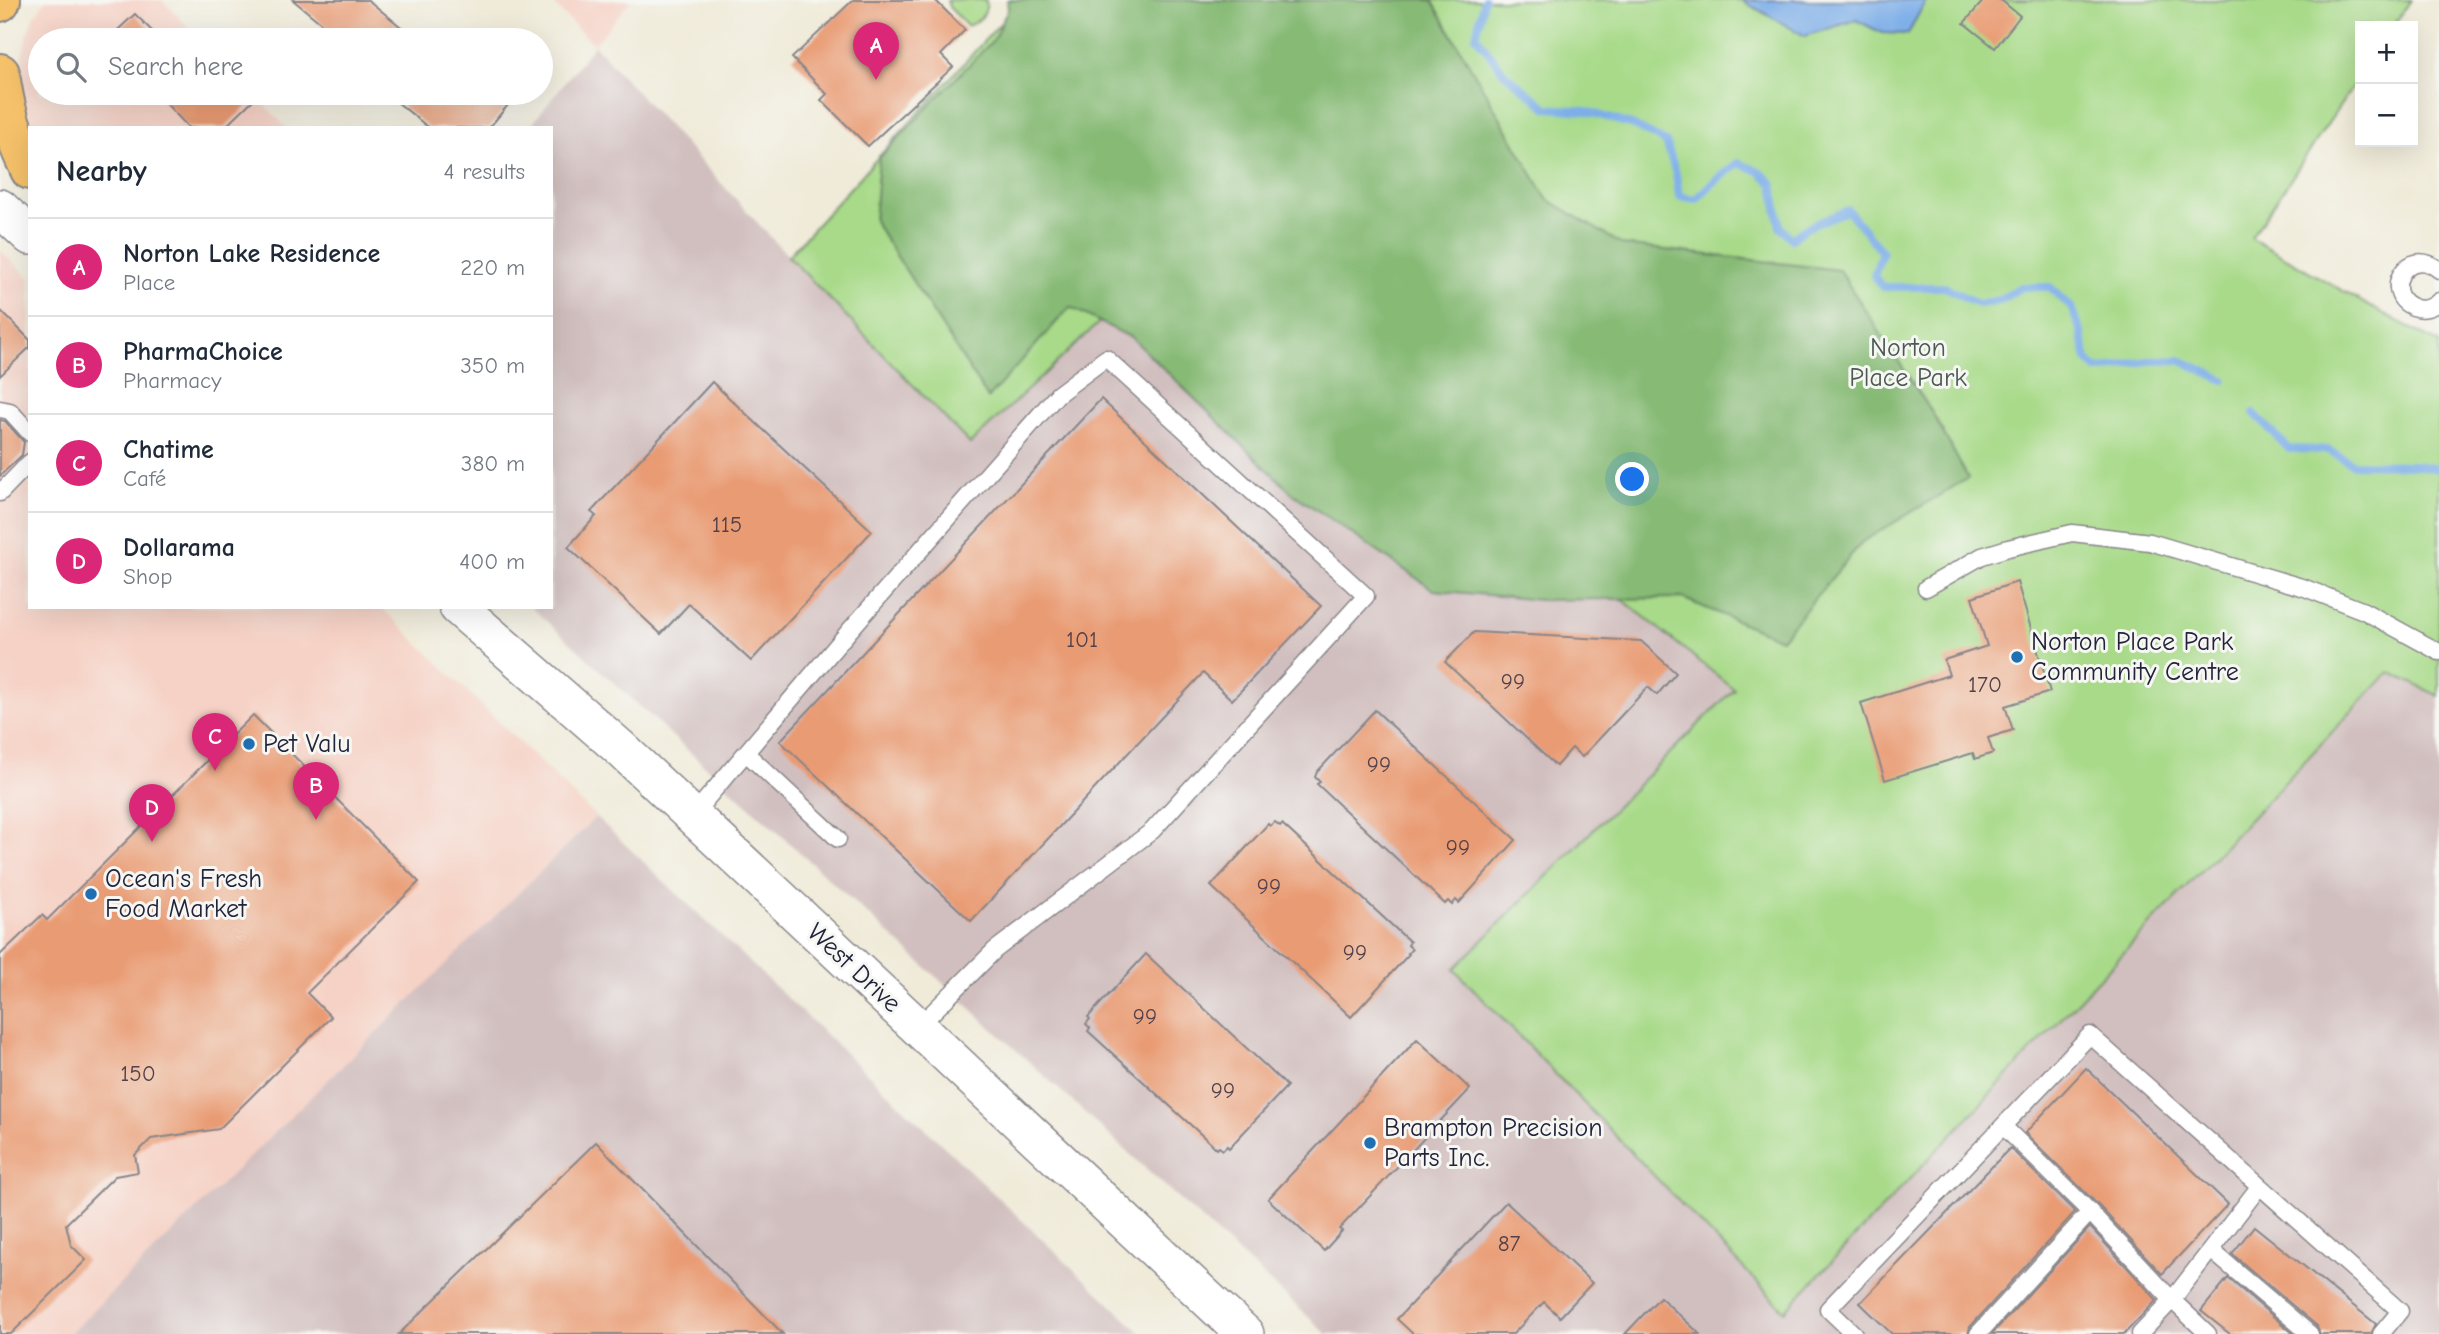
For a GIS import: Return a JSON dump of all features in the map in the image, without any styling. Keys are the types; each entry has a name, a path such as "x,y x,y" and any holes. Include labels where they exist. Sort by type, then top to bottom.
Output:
{"main road":[{"path":"0,73 5,109 28,166"}],"street":[{"path":"0,143 28,168"},
{"path":"0,208 28,234"},
{"name":"West Drive","path":"460,609 620,748 1245,1334"}],"lane":[{"path":"2439,270 2432,264 2414,262 2406,267 2398,283 2403,301 2410,306 2428,308 2439,301"},
{"path":"692,816 850,630 1058,394 1106,358 1366,596 1152,831 996,950 918,1027"},
{"path":"0,410 10,411 28,431"},
{"path":"0,493 28,465"},
{"path":"1926,588 1982,556 2072,533 2150,542 2305,588 2364,611 2439,652"},
{"path":"746,753 838,839"},
{"path":"1854,1334 1828,1309 2004,1128 2090,1035 2400,1311 2381,1334"},
{"path":"2004,1128 2208,1334"},
{"path":"2140,1334 2172,1300 2259,1188"},
{"path":"1978,1334 2090,1212"},
{"path":"2211,1250 2309,1334"}],"shaded area":[{"path":"46,0 162,0 189,28 29,28 34,16"},
{"path":"549,0 631,0 594,45"},
{"path":"28,33 28,105 265,105 285,126 31,126 22,83 22,56"},
{"path":"594,45 788,256 970,444 1123,300 1582,567 1734,690 1454,969 1785,1310 2390,672 2439,696 2439,1334 1327,1334 533,609 553,609 553,126 531,126 547,105 553,105 553,97"},
{"path":"0,250 28,276 28,609 383,609 596,817 69,1334 0,1334"},
{"path":"596,817 1142,1334 69,1334"}],"green space":[{"path":"947,0 986,0 986,9 979,19 967,26 949,7"},
{"path":"1007,0 1432,0 1547,199 1623,245 1839,270 1933,414 1968,478 1862,542 1781,639 1682,598 1540,600 1434,590 1292,493 1132,338 1070,307 988,398 874,221 879,158 994,39 1008,9"},
{"name":"Norton Place Park","path":"1014,0 2411,0 2396,21 2355,21 2355,83 2251,238 2439,343 2439,696 2389,672 1785,1311 1454,969 1734,689 1582,567 1123,300 970,444 788,256 1018,4"}],"water":[{"path":"1741,0 1926,0 1908,34 1882,33 1856,20 1805,36"}],"building":[{"path":"293,0 368,0 402,28 327,28"},
{"path":"853,0 935,0 965,30 941,55 953,67 868,146 821,100 827,94 792,58"},
{"path":"1984,0 2001,0 2020,16 1995,48 1964,23"},
{"path":"135,14 149,28 120,28"},
{"path":"167,105 248,105 226,126 187,126"},
{"path":"401,105 508,105 491,126 427,126"},
{"path":"0,310 28,338 28,349 0,376"},
{"path":"712,382 872,531 751,661 689,604 661,634 568,547 596,516 591,512"},
{"path":"1101,399 1321,606 1232,700 1203,673 971,921 780,741"},
{"path":"0,420 5,421 24,442 22,455 0,476"},
{"path":"2017,582 2050,692 2005,706 2013,730 1988,738 1993,753 1975,759 1973,753 1885,780 1861,703 1949,675 1944,660 1987,646 1972,597"},
{"path":"1474,632 1641,641 1676,673 1657,695 1648,687 1582,757 1572,748 1556,766 1445,662"},
{"path":"1375,710 1516,840 1459,903 1456,900 1452,905 1448,901 1445,904 1317,784 1320,782 1315,777 1317,772"},
{"path":"253,715 419,882 307,993 331,1017 219,1129 151,1139 135,1155 138,1172 115,1176 66,1224 71,1245 86,1260 11,1334 0,1334 0,955 42,915 47,920"},
{"path":"1275,822 1280,826 1282,824 1410,942 1408,945 1412,949 1409,954 1351,1017 1211,886 1268,824 1270,826"},
{"path":"1146,954 1287,1086 1229,1148 1227,1146 1223,1150 1219,1147 1217,1149 1088,1031 1088,1017"},
{"name":"Brampton Precision Parts Inc.","path":"1417,1039 1470,1089 1339,1229 1342,1231 1324,1251 1268,1199"},
{"path":"2086,1068 2228,1204 2162,1274 2098,1205 2025,1133"},
{"path":"596,1142 783,1334 399,1334"},
{"path":"2010,1148 2075,1212 1970,1327 1968,1334 1892,1334 1860,1303"},
{"path":"1506,1202 1592,1283 1560,1317 1544,1302 1513,1334 1413,1334 1397,1319"},
{"path":"2254,1226 2376,1324 2371,1334 2320,1334 2317,1326 2232,1254"},
{"path":"2090,1227 2157,1300 2124,1334 1992,1334"},
{"path":"2228,1278 2294,1334 2230,1334 2201,1311"},
{"path":"1660,1297 1700,1334 1625,1334"}],"waterway":[{"path":"1484,0 1476,36 1505,74 1547,108 1586,111 1632,125 1666,142 1676,174 1679,196 1696,199 1738,163 1759,171 1773,184 1780,227 1792,239 1806,228 1848,210 1882,252 1874,276 1882,287 1945,287 1978,304 2000,300 2021,287 2050,287 2071,307 2081,332 2087,360 2098,370 2147,361 2180,360 2224,380"},
{"path":"2254,413 2289,449 2328,450 2353,464 2415,465 2439,469"}],"place":[{"name":"Norton Lake Residence","path":"876,80"},
{"name":"Norton Place Park Community Centre","path":"2017,657"},
{"name":"Pet Valu","path":"249,744"},
{"name":"Chatime","path":"215,771"},
{"name":"PharmaChoice","path":"316,820"},
{"name":"Dollarama","path":"152,842"},
{"name":"Ocean's Fresh Food Market","path":"91,894"},
{"name":"Brampton Precision Parts Inc.","path":"1370,1143"}]}
